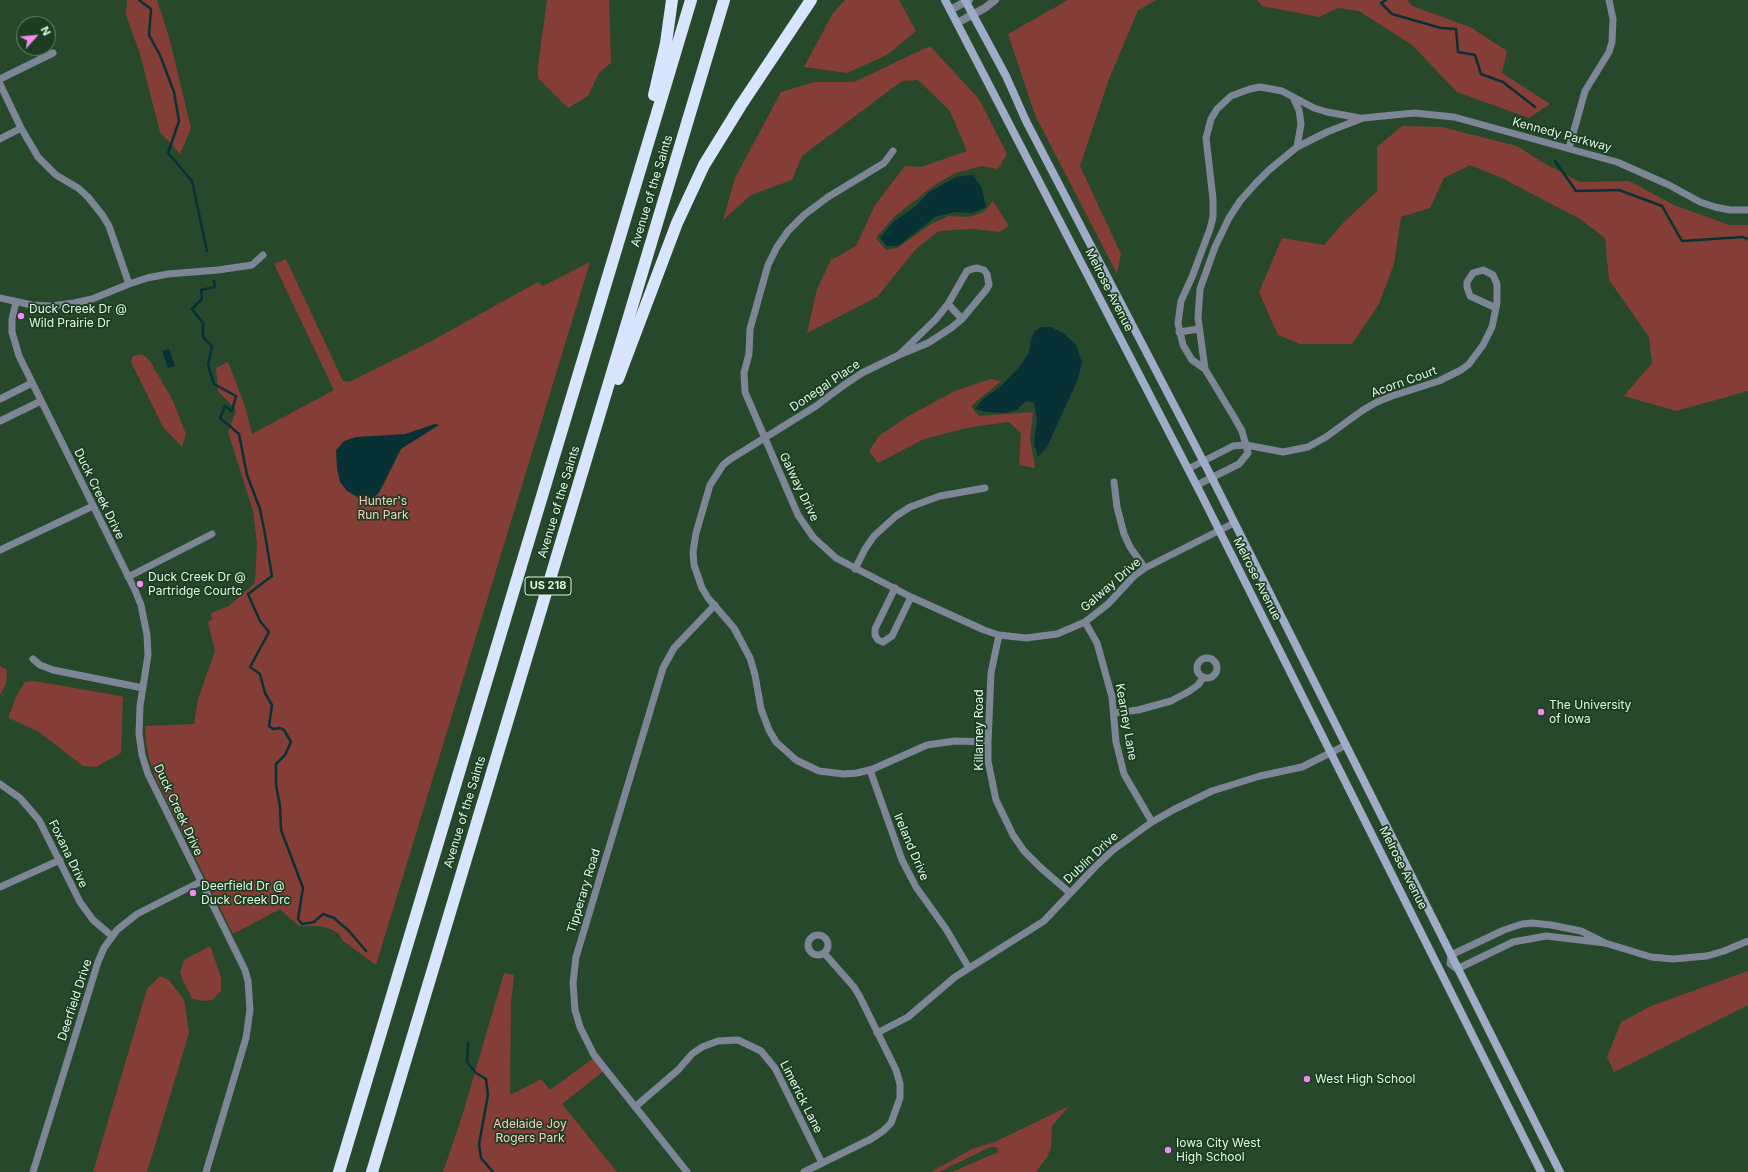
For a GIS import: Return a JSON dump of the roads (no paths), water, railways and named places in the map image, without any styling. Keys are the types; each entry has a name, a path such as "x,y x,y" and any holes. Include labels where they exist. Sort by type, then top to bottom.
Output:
{"highway":[{"path":"584,356 655,92 666,43 672,0"},
{"name":"Avenue of the Saints","path":"339,1172 691,0"},
{"name":"Avenue of the Saints","path":"372,1172 724,0"},
{"path":"586,462 688,197 717,142 811,0"}],"main road":[{"name":"Melrose Avenue","path":"945,0 1197,485 1541,1172"},
{"name":"Melrose Avenue","path":"967,1 972,14 1006,76 1030,128 1212,478 1560,1172"}],"street":[{"path":"957,22 986,8 995,0"},
{"path":"1569,148 1585,91 1608,52 1612,42 1613,20 1609,0"},
{"path":"950,10 967,1"},
{"path":"0,79 47,56"},
{"path":"0,84 20,128 38,157 56,175 78,188 96,206 108,226 129,284"},
{"name":"Kennedy Parkway","path":"1205,369 1192,360 1183,344 1179,332 1178,313 1181,301 1208,235 1213,217 1213,199 1206,138 1209,124 1217,109 1231,96 1250,89 1271,88 1314,108 1327,112 1363,118 1414,113 1454,117 1617,162 1643,172 1700,202 1730,210 1748,210"},
{"path":"1293,97 1299,110 1301,124 1297,147"},
{"name":"Kennedy Parkway","path":"1246,445 1242,431 1205,369 1199,329 1198,302 1200,289 1218,238 1229,218 1246,193 1269,170 1297,147 1327,132 1363,118"},
{"path":"0,139 20,128"},
{"name":"Galway Drive","path":"893,151 884,163 828,196 804,215 788,231 777,247 768,266 750,329 749,354 744,373 744,382 748,402 805,528 824,548 855,569 911,597 979,629 999,635 1026,638 1057,634 1084,622 1108,604 1134,576 1145,568 1234,523"},
{"path":"1208,235 1218,238"},
{"path":"0,298 16,302 51,306 74,303 109,293 129,284 168,274 218,270 252,265 263,255"},
{"name":"Donegal Place","path":"899,355 921,334 948,304 967,271 972,269 984,270 990,280 989,285 978,301 962,319 928,343 862,373 816,406 729,460 716,473 710,485 696,533 693,552 697,576 702,588 742,640 750,658 755,675 764,720 776,742 785,752 806,766 830,773 844,774 870,770 927,745 955,741 988,742"},
{"name":"Acorn Court","path":"1246,445 1283,452 1308,447 1326,437 1377,402 1450,376 1468,364 1483,345 1492,327 1496,308 1498,292 1496,279 1493,275 1483,270 1473,273 1467,282 1470,296 1496,308"},
{"name":"Duck Creek Drive","path":"16,302 12,319 14,345 141,605 147,635 148,655 139,720 142,755 153,786 245,970 250,995 246,1038 206,1172"},
{"path":"948,304 962,319"},
{"path":"1179,332 1199,329"},
{"path":"0,399 32,383"},
{"path":"0,421 41,401"},
{"path":"1188,468 1233,446 1246,445 1248,453 1239,464 1197,485"},
{"path":"1114,482 1117,507 1124,534 1130,547 1145,568"},
{"path":"855,569 865,549 874,536 896,516 910,507 940,496 985,488"},
{"path":"0,550 93,506"},
{"path":"128,577 212,534"},
{"path":"895,588 875,629 875,635 878,640 883,642 892,636 911,597"},
{"name":"Tipperary Road","path":"687,1172 594,1055 587,1044 575,1010 573,984 576,957 662,668 674,648 715,605"},
{"name":"Kearney Lane","path":"1084,622 1097,643 1112,697 1115,713 1116,742 1124,774 1152,822"},
{"name":"Killarney Road","path":"999,635 991,673 988,742 991,781 1003,818 1024,851 1070,893"},
{"path":"33,659 40,665 53,670 143,688"},
{"path":"1115,713 1138,710 1171,701 1188,692 1203,678"},
{"name":"Dublin Drive","path":"877,1033 908,1017 943,986 1044,921 1113,850 1152,822 1212,791 1302,767 1346,745"},
{"name":"Ireland Drive","path":"870,770 902,860 916,887 946,929 969,968"},
{"name":"Foxana Drive","path":"0,784 20,798 29,807 45,831 86,913 112,936"},
{"path":"0,887 60,860"},
{"name":"Deerfield Drive","path":"33,1172 98,962 112,936 127,921 137,914 200,882"},
{"path":"1450,955 1509,928 1532,923 1581,931 1605,943"},
{"path":"1457,969 1513,942 1534,937 1556,936 1605,943 1651,957 1674,959 1707,956 1724,952 1748,941"},
{"path":"804,1172 871,1139 883,1131 890,1123 900,1098 900,1084 896,1070 854,987 824,954"},
{"name":"Limerick Lane","path":"635,1107 702,1047 728,1039 738,1040 761,1051 775,1068 822,1163"}],"water":[{"path":"973,175 982,188 986,207 973,213 955,212 935,217 898,246 887,246 880,238 893,222 916,206 929,192 956,177"},
{"path":"1042,327 1051,327 1065,334 1076,345 1082,362 1078,379 1047,447 1038,457 1034,444 1037,419 1034,403 1026,401 1017,410 1005,413 985,412 975,409 983,399 1001,386 1021,365 1029,352 1031,339 1035,331"},
{"path":"169,349 175,366 168,368 162,351"},
{"path":"435,424 439,425 401,449 379,493 372,498 361,499 347,491 340,482 337,469 336,450 344,441 356,437 405,434"}],"waterway":[{"path":"139,0 151,9 149,35 160,55 174,92 179,121 168,153 192,181 207,251"},
{"path":"1386,0 1381,3 1392,14 1441,28 1456,29 1458,52 1475,55 1481,74 1503,82 1535,107"},
{"path":"1555,161 1576,191 1619,190 1662,206 1682,241 1743,237 1748,239"},
{"path":"214,281 215,287 201,290 202,299 192,309 203,323 203,337 212,346 208,365 214,384 236,396 232,411 225,406 220,418 239,434 247,475 260,509 264,529 272,576 248,594 260,621 269,632 250,667 260,674 265,693 272,705 269,726 273,729 280,728 284,730 291,742 285,755 276,764 276,785 280,806 281,830 303,888 298,919 302,924 314,922 323,914 334,918 349,931 366,951"},
{"path":"468,1043 467,1062 476,1073 486,1079 488,1095 479,1144 481,1158 493,1172"}],"place":[{"name":"Duck Creek Dr @ Wild Prairie Dr","path":"21,316"},
{"name":"Duck Creek Dr @ Partridge Courtc","path":"140,584"},
{"name":"The University of Iowa","path":"1541,712"},
{"name":"Deerfield Dr @ Duck Creek Drc","path":"193,893"},
{"name":"West High School","path":"1307,1079"},
{"name":"Iowa City West High School","path":"1168,1150"}],"park label":[{"name":"Hunter's Run Park","path":"383,508"},
{"name":"Adelaide Joy Rogers Park","path":"530,1131"}]}
